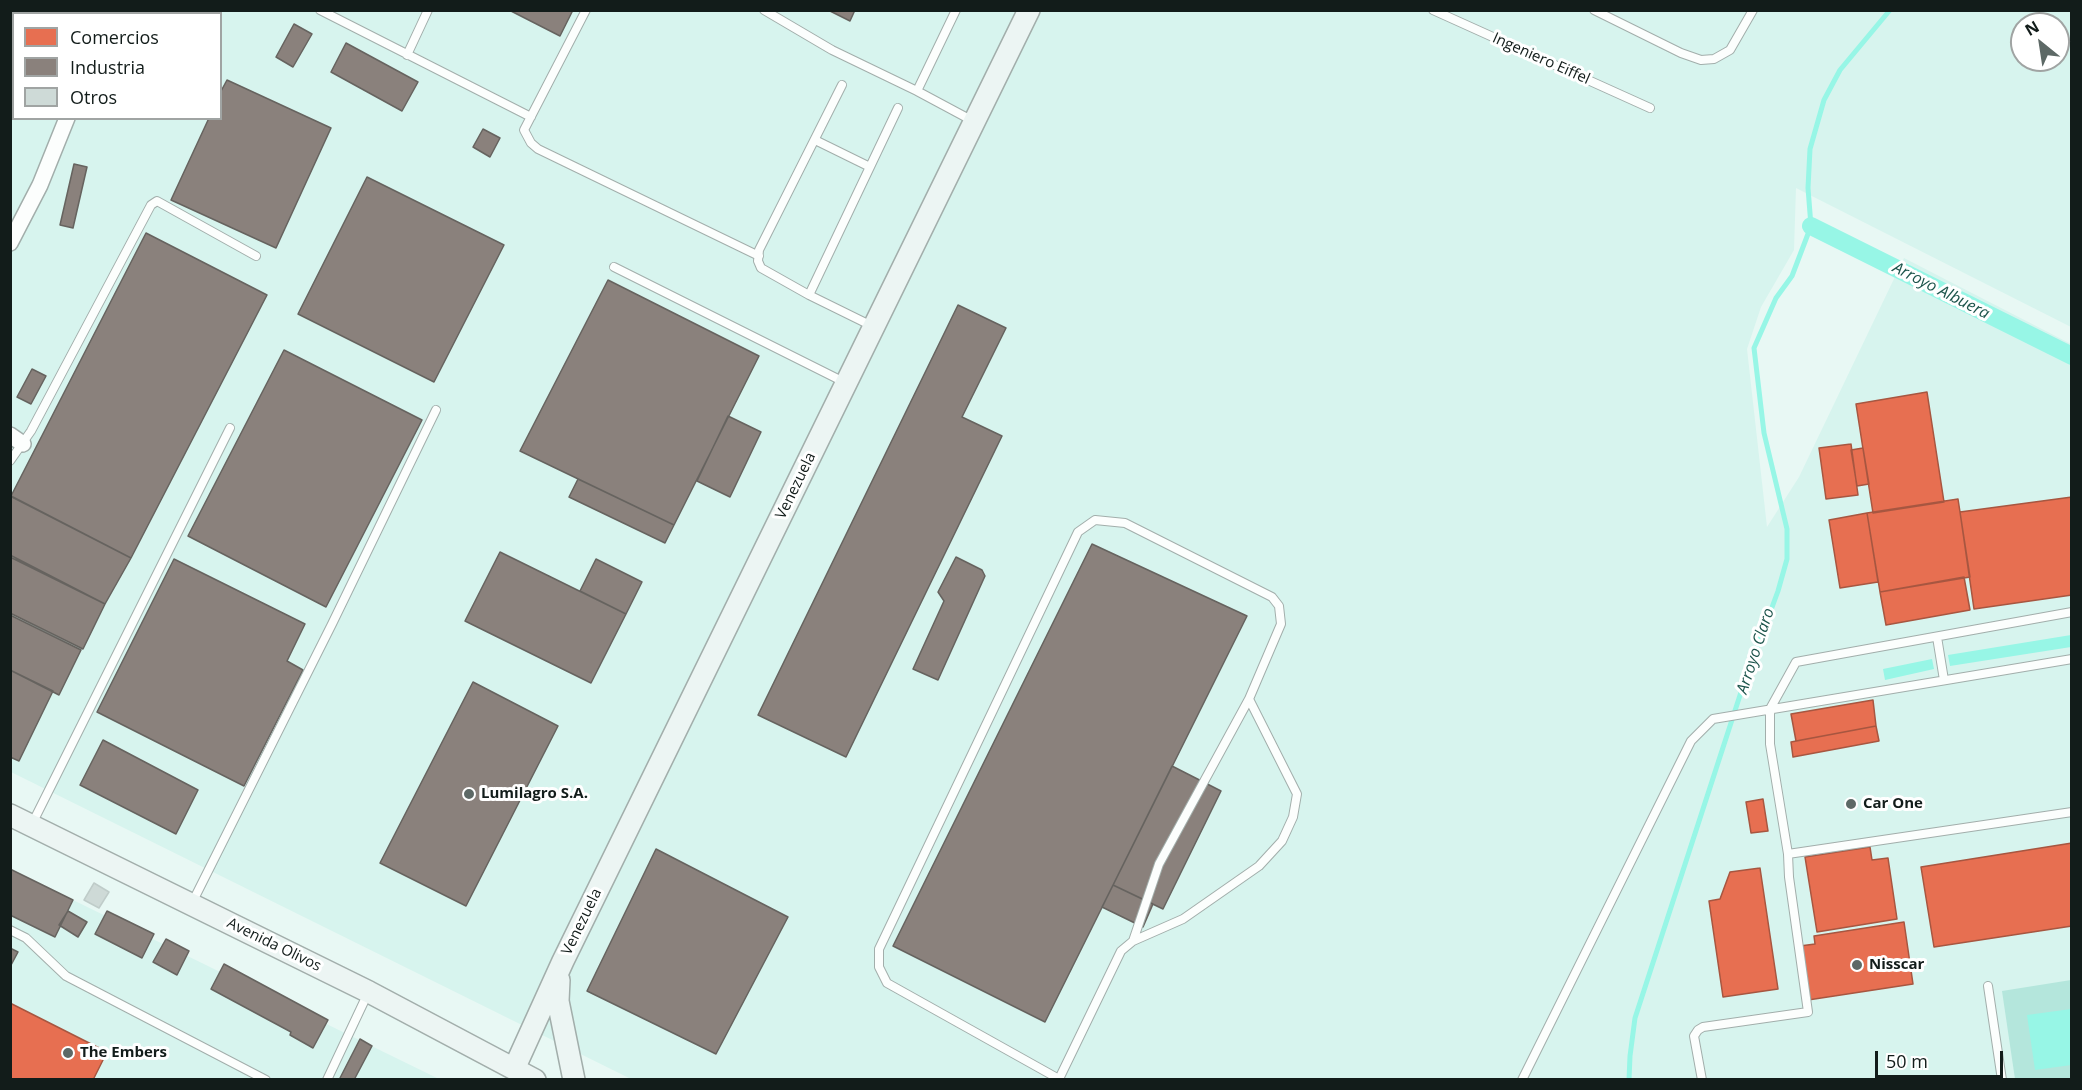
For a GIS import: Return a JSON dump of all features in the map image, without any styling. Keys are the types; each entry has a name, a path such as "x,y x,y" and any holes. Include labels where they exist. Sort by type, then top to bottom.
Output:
{"street":[{"name":"Venezuela","path":"563,961 1029,10"},
{"path":"10,243 40,185 66,120"},
{"name":"Avenida Olivos","path":"10,815 369,992 535,1080"},
{"path":"514,1069 563,961"},
{"path":"563,961 558,1000 574,1080"}],"lane":[{"path":"320,10 531,117"},
{"path":"407,55 428,10"},
{"path":"586,10 524,130 531,143 538,149 759,256"},
{"path":"764,10 832,50 975,122"},
{"path":"917,91 956,10"},
{"name":"Ingeniero Eiffel","path":"1432,10 1650,108"},
{"path":"1594,10 1681,53 1701,60 1714,59 1730,50 1753,10"},
{"path":"842,85 759,250 758,261 761,268 874,327"},
{"path":"809,295 898,108"},
{"path":"815,140 870,167"},
{"path":"10,461 16,440 31,431 151,205 157,201 256,256"},
{"path":"614,267 846,383"},
{"path":"192,905 436,410"},
{"path":"31,825 230,428"},
{"path":"1133,941 1159,864 1249,699 1281,624 1279,606 1272,597 1125,522 1095,520 1078,532 879,949 879,967 887,983 1058,1079 1121,951 1133,941 1183,918 1259,866 1282,841 1293,817 1297,795 1249,699"},
{"path":"1702,1080 1694,1036 1698,1030 1703,1027 1808,1012 1767,709 1796,662 2072,612"},
{"path":"1937,637 1944,680"},
{"path":"1522,1080 1691,741 1713,719 2072,659"},
{"path":"1788,854 2072,812"},
{"path":"10,930 26,938 66,976 266,1080"},
{"path":"1988,986 2002,1080"},
{"path":"327,1080 369,992"}],"shaded area":[{"path":"10,11 2071,11 2071,327 1796,188 1794,250 1761,307 1747,349 1767,527 1799,477 1904,258 2071,344 2071,1079 631,1079 11,772"},
{"path":"2071,635 2071,647 1950,666 1948,655"},
{"path":"1932,659 1934,669 1885,680 1883,669"},
{"path":"10,869 73,900 439,1079 11,1079"},
{"path":"2071,980 2071,1079 2015,1079 2002,991"},
{"path":"2071,1009 2071,1065 2035,1070 2027,1015"}],"building: Comercios":[{"path":"1927,392 1944,502 1873,513 1856,404"},
{"path":"1851,444 1858,495 1826,499 1819,448"},
{"path":"1863,448 1869,484 1857,486 1851,450"},
{"path":"2072,497 2072,595 1974,609 1960,512"},
{"path":"1958,499 1970,577 1880,592 1867,513"},
{"path":"1867,513 1878,582 1840,588 1829,520"},
{"path":"1964,577 1970,610 1886,625 1880,592"},
{"path":"1873,700 1876,726 1796,741 1791,714"},
{"path":"1876,726 1879,741 1793,757 1791,742"},
{"path":"1763,799 1768,831 1751,833 1746,802"},
{"path":"2072,843 2072,926 1934,947 1921,867"},
{"path":"1870,847 1872,860 1888,858 1897,919 1817,932 1805,857"},
{"path":"1760,868 1778,989 1723,997 1709,901 1720,899 1730,872"},
{"name":"Nisscar","path":"1904,922 1913,984 1808,1000 1800,946 1815,944 1814,936"},
{"path":"10,1003 107,1052 93,1080 10,1080"}],"building: Industria":[{"path":"509,10 573,10 560,36"},
{"path":"828,10 855,10 850,21"},
{"path":"294,24 312,34 293,67 276,57"},
{"path":"10,42 12,42 12,92 10,95"},
{"path":"346,43 418,82 402,111 331,72"},
{"path":"227,80 331,128 276,248 171,200 208,120 222,120 222,89"},
{"path":"483,129 500,138 490,157 473,147"},
{"path":"74,164 87,167 73,228 60,225"},
{"path":"367,177 504,245 434,382 298,314"},
{"path":"146,233 267,295 131,558 11,496"},
{"path":"608,280 759,356 674,525 520,451"},
{"path":"958,305 1006,328 962,417 1002,436 846,757 758,715"},
{"path":"284,350 422,420 326,607 188,536"},
{"path":"32,369 46,376 31,404 17,397"},
{"path":"728,416 761,432 730,497 697,481"},
{"path":"578,479 674,525 665,543 569,497"},
{"path":"10,496 131,558 105,604 10,555"},
{"path":"1092,544 1247,616 1045,1022 893,946"},
{"path":"500,552 626,614 591,683 465,621"},
{"path":"10,557 105,604 83,649 10,613"},
{"path":"956,557 982,570 985,576 938,680 913,669 944,601 938,592"},
{"path":"174,559 305,624 287,661 303,670 244,786 97,712"},
{"path":"596,559 642,582 626,614 580,591"},
{"path":"10,615 81,650 59,695 10,670"},
{"path":"10,670 53,691 19,761 10,757"},
{"name":"Lumilagro S.A.","path":"473,682 558,726 466,906 380,863"},
{"path":"103,740 198,790 176,834 80,785"},
{"path":"1172,766 1221,791 1163,909 1113,885"},
{"path":"656,849 788,917 716,1054 587,991"},
{"path":"10,869 73,900 55,937 10,915"},
{"path":"1113,885 1153,904 1143,927 1102,907"},
{"path":"68,911 87,922 78,937 59,925"},
{"path":"107,911 154,934 142,958 95,934"},
{"path":"166,939 189,951 177,975 153,962"},
{"path":"10,948 18,952 10,967"},
{"path":"224,964 328,1020 313,1048 290,1035 291,1032 211,989"},
{"path":"360,1039 372,1046 354,1080 339,1080"}],"building: Otros":[{"path":"94,883 109,892 99,908 84,900"}],"waterway":[{"name":"Arroyo Claro","path":"1629,1080 1635,1018 1743,686 1778,591 1787,559 1787,529 1764,433 1754,348 1776,298 1792,276 1811,226 1808,188 1810,149 1824,100 1840,70 1890,10"},
{"name":"Arroyo Albuera","path":"1811,226 2072,356"}],"place":[{"name":"Lumilagro S.A.","path":"469,794"},
{"name":"Car One","path":"1851,804"},
{"name":"Nisscar","path":"1857,965"},
{"name":"The Embers","path":"68,1053"}]}
